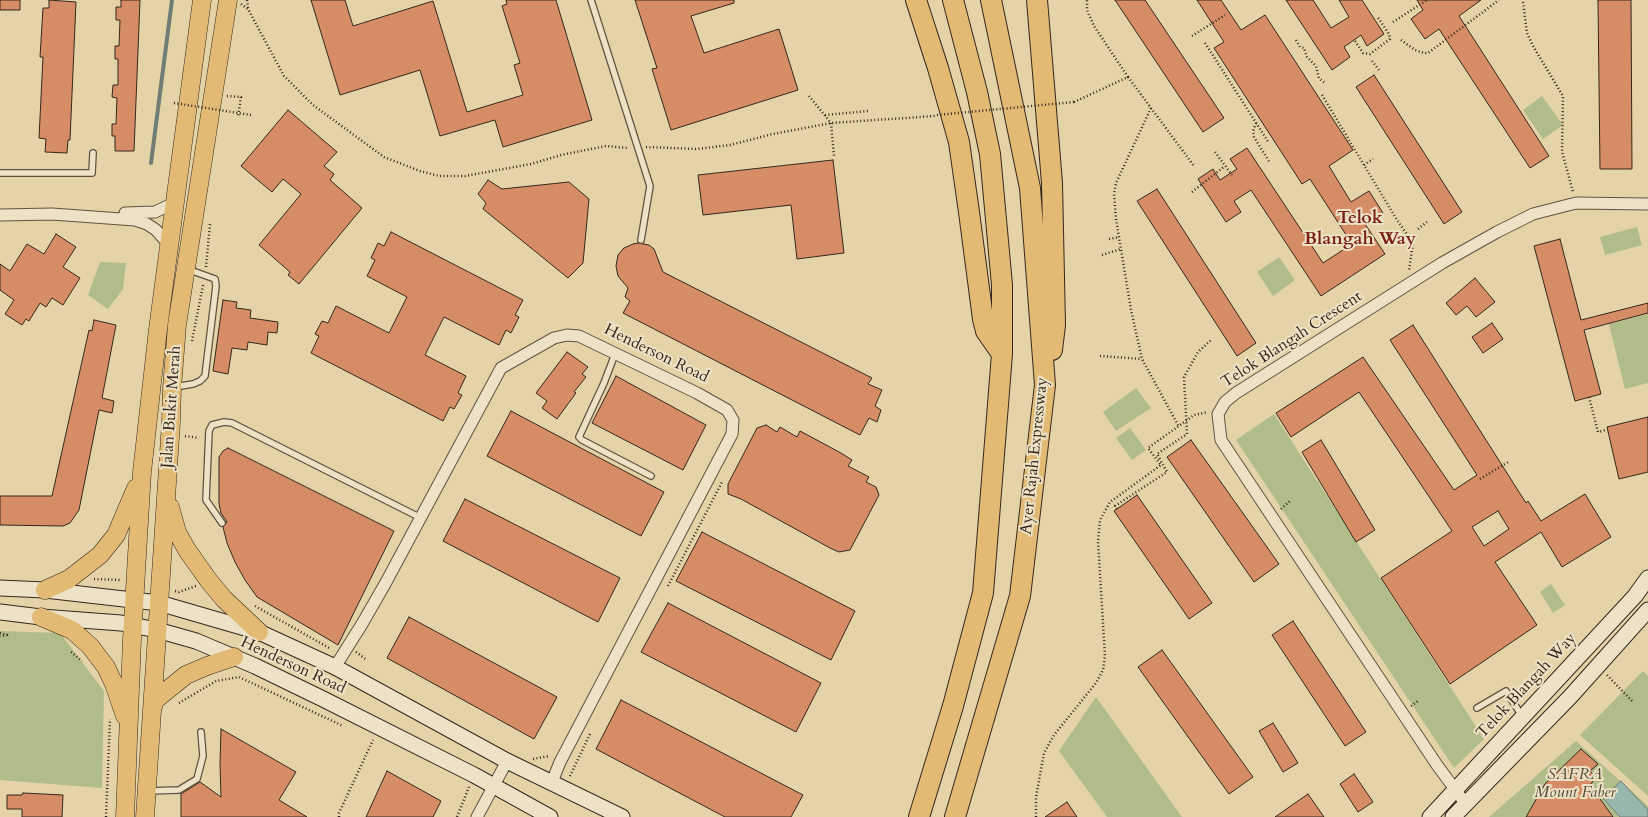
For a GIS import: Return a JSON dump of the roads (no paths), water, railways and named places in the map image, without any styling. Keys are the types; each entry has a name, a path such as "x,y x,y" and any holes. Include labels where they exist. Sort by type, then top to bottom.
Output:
{"highway":[{"path":"916,0 938,68 958,142 983,320 986,331 1002,354"},
{"path":"920,817 953,706 983,592 1002,354 1002,285 990,154 977,92 953,0"},
{"name":"Ayer Rajah Expressway","path":"954,817 1020,596 1045,385 1030,188 991,0"},
{"path":"1037,0 1052,184 1055,306 1055,326 1050,370 1045,385"}],"main road":[{"name":"Jalan Bukit Merah","path":"125,817 134,600 142,472 169,246 202,0"},
{"name":"Jalan Bukit Merah","path":"146,817 146,791 177,325 228,0"},
{"path":"45,590 69,579 100,556 116,535 142,472"},
{"path":"166,494 177,532 187,550 224,599 259,632"},
{"name":"Telok Blangah Way","path":"1430,817 1634,596 1648,578"},
{"name":"Henderson Road","path":"0,588 45,590 159,603 259,632 335,667 507,760 622,817"},
{"path":"1453,817 1570,697 1648,610"},
{"name":"Henderson Road","path":"0,612 134,625 196,641 323,699 550,817"},
{"path":"41,617 72,630 94,650 106,667 114,684 128,726"},
{"path":"152,711 155,700 186,675 234,657"}],"street":[{"path":"0,207 142,213 155,212 176,202"},
{"name":"Telok Blangah Crescent","path":"1465,803 1221,440 1218,414 1225,402 1236,393 1442,263 1533,214 1576,203 1648,204"},
{"path":"0,214 52,214 135,220 147,224 156,230 169,246"},
{"name":"Henderson Road","path":"335,667 362,624 421,518 501,368 554,338 567,335 579,336 691,390 727,410 733,420 732,434 564,755 552,782"},
{"path":"477,817 507,760"}],"lane":[{"path":"591,0 650,186 641,240"},
{"path":"1,172 92,173 94,152"},
{"path":"172,388 193,384 205,376 217,282 214,279 185,268"},
{"path":"616,354 579,437 651,476"},
{"path":"222,523 206,500 209,431 212,425 224,422 232,423 421,518"},
{"path":"1477,708 1506,691 1522,716"},
{"path":"146,791 179,790 197,779 203,756 201,732"}],"water":[{"path":"1621,781 1648,810 1648,817 1620,817 1603,798"}],"waterway":[{"path":"151,163 172,0"}],"district":[{"name":"Telok Blangah Way","path":"1360,229"}],"park label":[{"name":"SAFRA Mount Faber","path":"1575,784"}]}
